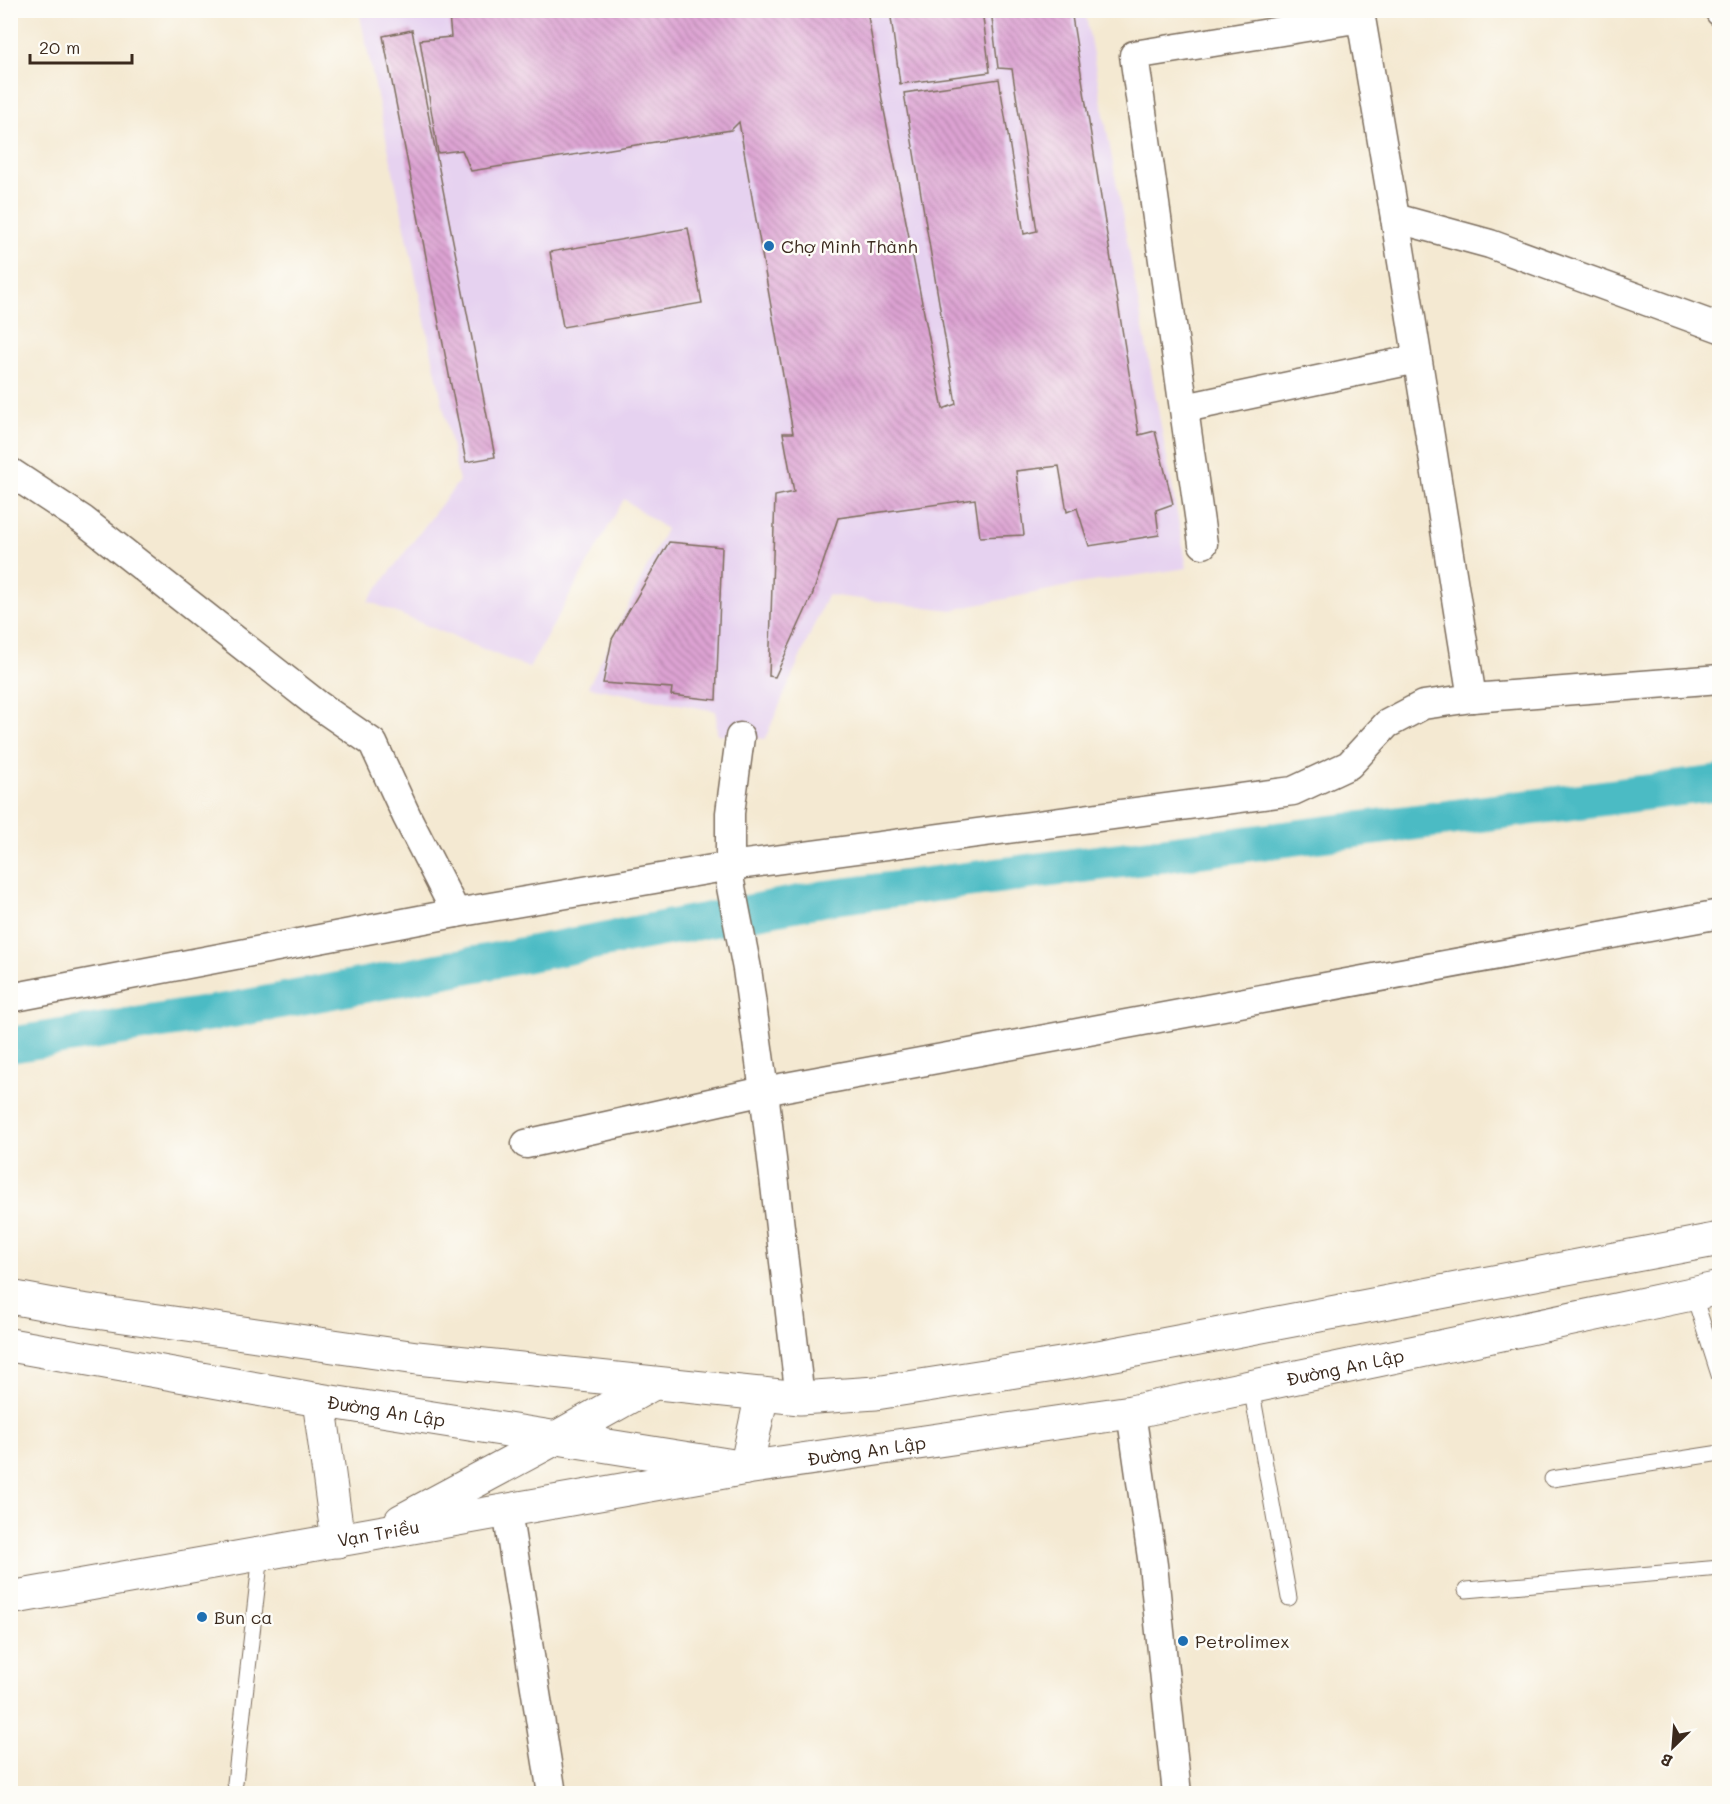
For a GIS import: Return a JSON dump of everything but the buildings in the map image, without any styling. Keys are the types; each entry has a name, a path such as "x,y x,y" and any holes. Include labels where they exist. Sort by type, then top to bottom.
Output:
{"main road":[{"path":"10,1298 417,1358 800,1398 876,1393 1067,1363 1719,1239"},
{"name":"Đường An Lập","path":"10,1345 319,1400 746,1468 1131,1412 1706,1290"},
{"path":"375,1535 556,1438 652,1383"},
{"path":"746,1468 762,1394"},
{"path":"319,1400 338,1541"},
{"name":"Vạn Triều","path":"10,1598 746,1468"}],"street":[{"path":"1203,544 1134,55 1250,23 1362,18 1472,698"},
{"path":"1395,218 1490,244 1719,328"},
{"path":"1185,408 1417,359"},
{"path":"10,472 82,520 318,705 373,743 407,817 456,913"},
{"path":"10,998 456,913 1293,791 1348,765 1387,724 1423,705 1472,698 1719,679"},
{"path":"740,737 730,813 730,874 747,969 764,1091 800,1398"},
{"path":"526,1144 764,1091 1719,914"},
{"path":"1131,1412 1153,1565 1177,1794"},
{"path":"507,1511 552,1794"}],"lane":[{"path":"1706,1290 1719,1378"},
{"path":"1251,1387 1289,1598"},
{"path":"1552,1479 1719,1453"},
{"path":"235,1784 261,1554"},
{"path":"1466,1590 1719,1568"}],"shaded area":[{"name":"Chợ Minh Thành","path":"359,11 1085,11 1187,568 1078,584 952,610 827,595 765,739 717,734 716,711 588,687 666,529 624,499 529,668 368,601 459,481"}],"waterway":[{"path":"10,1045 232,1010 826,898 1720,783"}],"place":[{"name":"Chợ Minh Thành","path":"769,246"},
{"name":"Bun ca","path":"202,1617"},
{"name":"Petrolimex","path":"1183,1641"}]}
